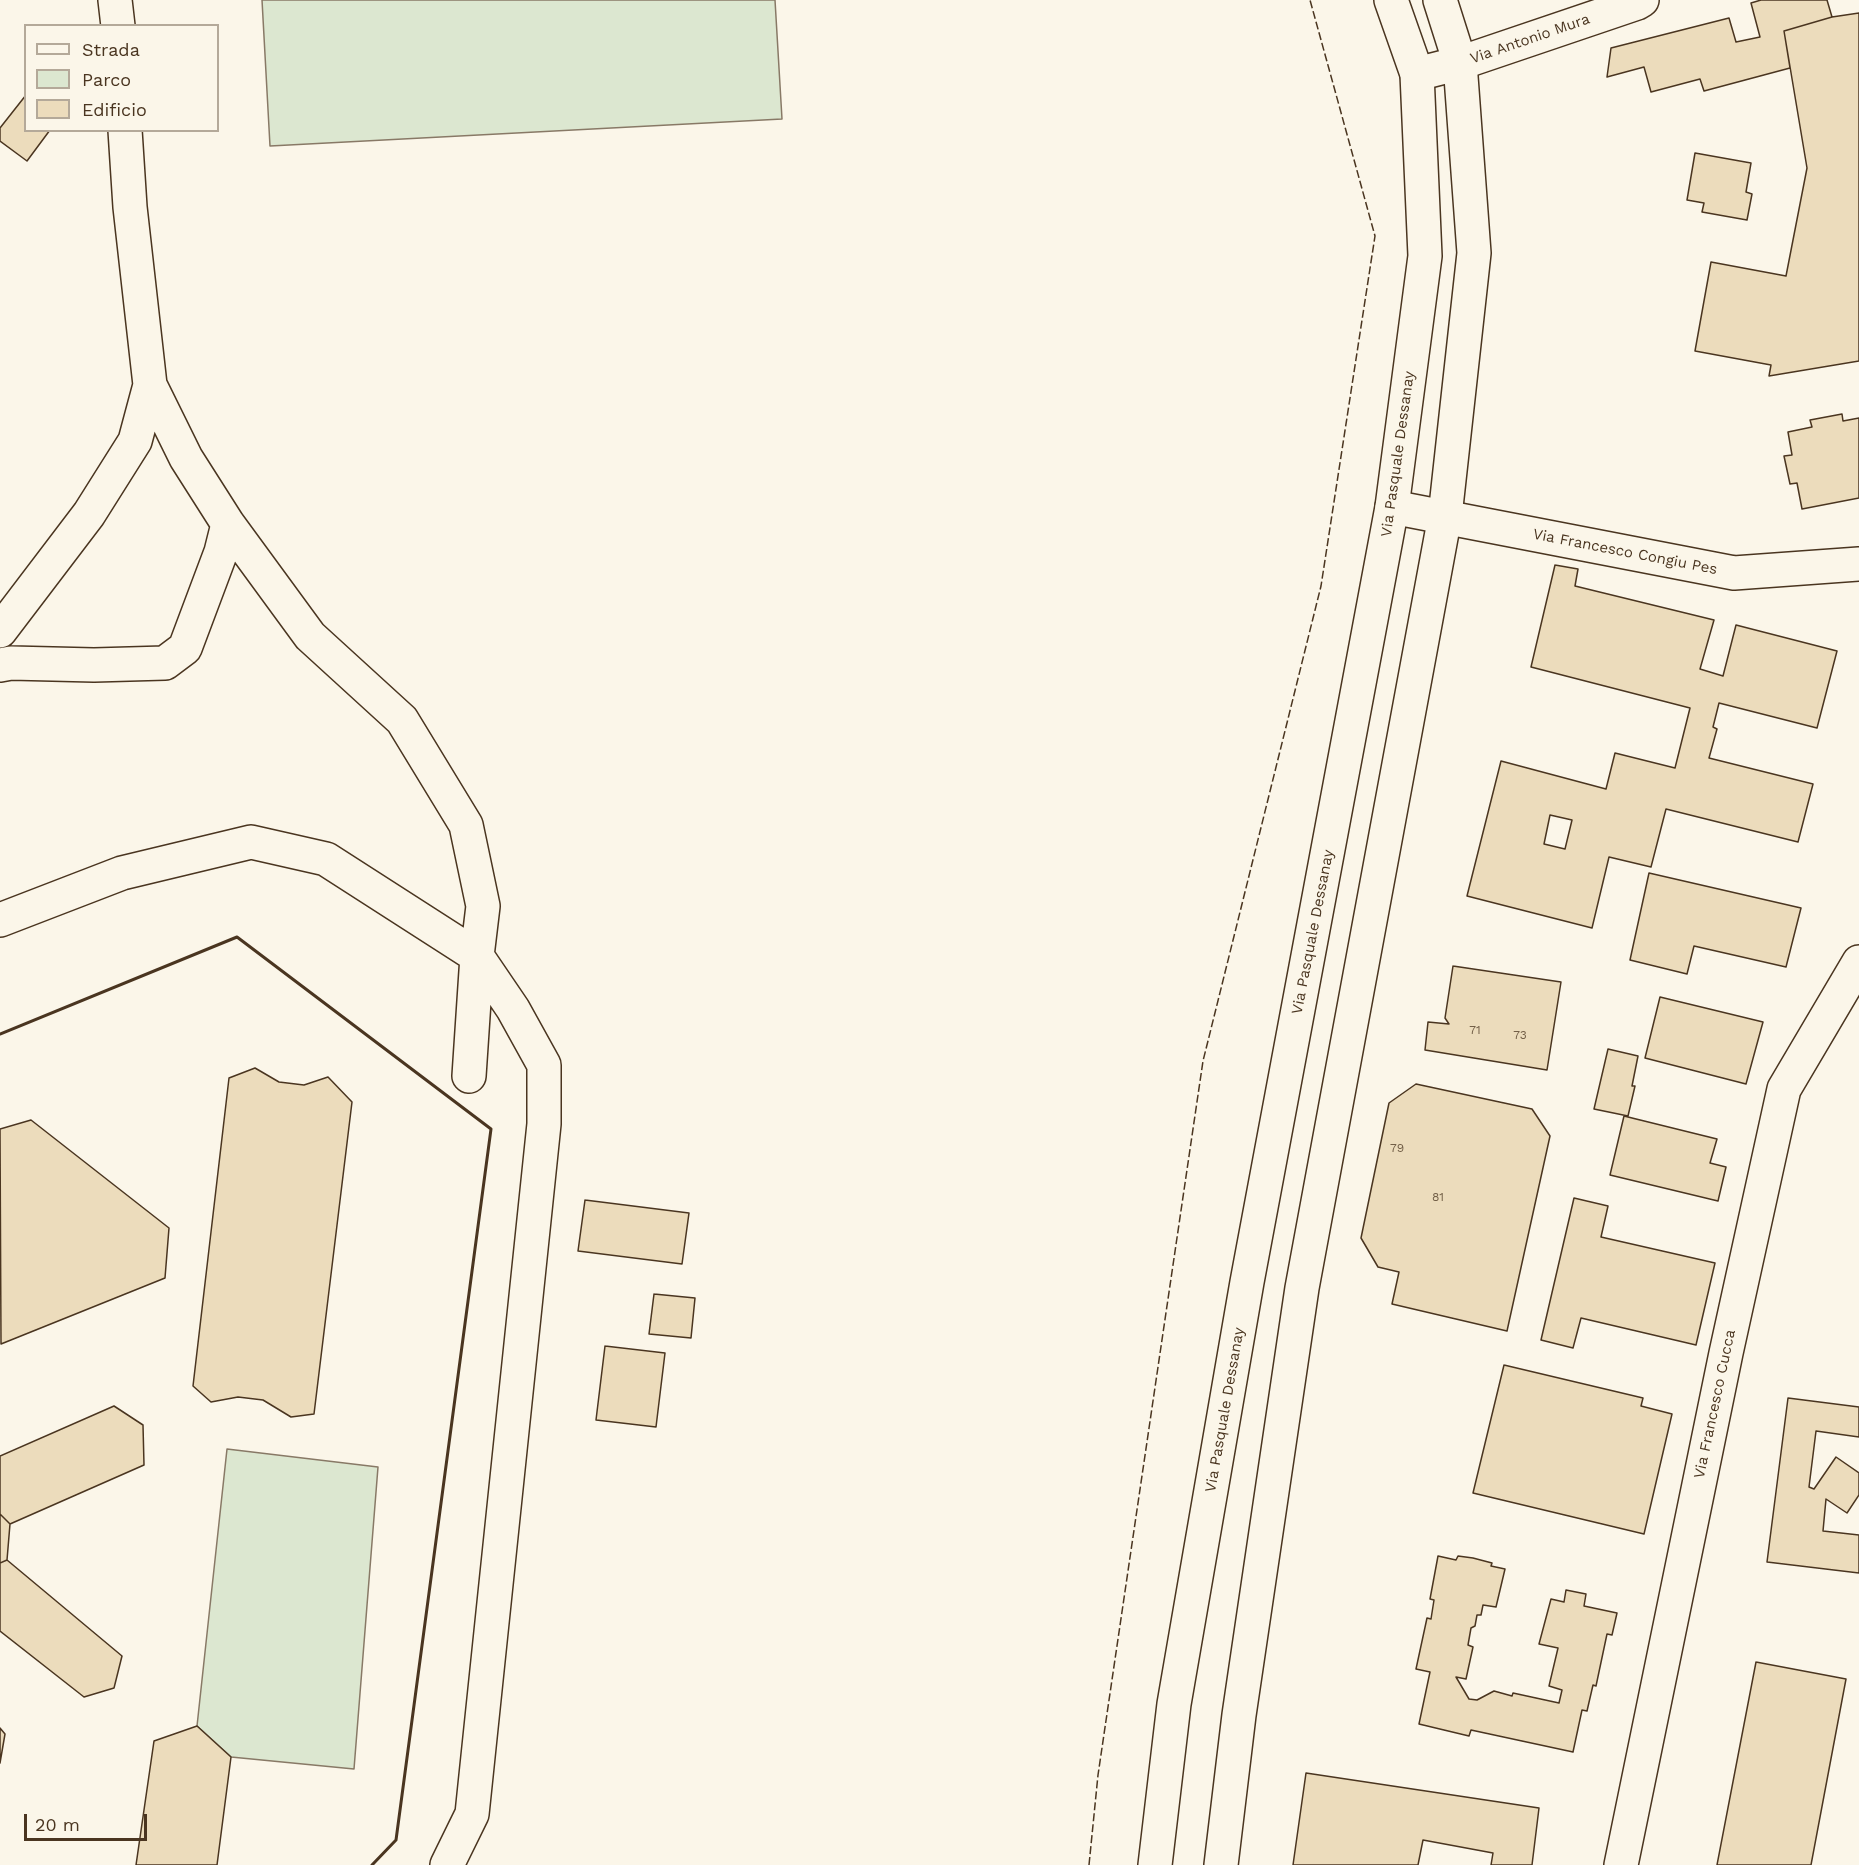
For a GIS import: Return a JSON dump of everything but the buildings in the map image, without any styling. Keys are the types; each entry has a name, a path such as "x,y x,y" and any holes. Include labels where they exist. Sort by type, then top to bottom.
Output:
{"main road":[{"path":"116,0 118,24"},
{"name":"Via Pasquale Dessanay","path":"1155,1865 1174,1704 1241,1318 1392,507 1425,256 1417,74 1391,0"},
{"path":"1221,1865 1241,1703 1302,1288 1445,516 1474,253 1460,63 1440,0"},
{"name":"Via Antonio Mura","path":"1417,74 1460,63 1642,0"},
{"path":"125,132 130,207 150,385 186,458 228,524 310,636 402,720 466,825 483,906 477,956 469,1076"},
{"path":"0,631 89,514 135,441 150,385"},
{"name":"Via Francesco Congiu Pes","path":"1392,507 1734,573 1859,564"},
{"path":"0,665 11,663 94,665 165,663 185,648 221,552 228,524"},
{"path":"0,920 122,873 251,842 326,859 477,956 513,1009 544,1065 544,1124 472,1814 447,1865"},
{"name":"Via Francesco Cucca","path":"1621,1865 1725,1353 1784,1089 1859,962"}],"green space":[{"path":"262,0 775,0 782,119 270,146"},
{"path":"227,1449 378,1467 354,1769 231,1757 197,1726"}],"fence":[{"path":"1089,1865 1098,1775 1203,1061 1321,586 1375,236 1310,0"}],"wall":[{"path":"0,1034 237,937 491,1129 396,1840 372,1865"}]}
